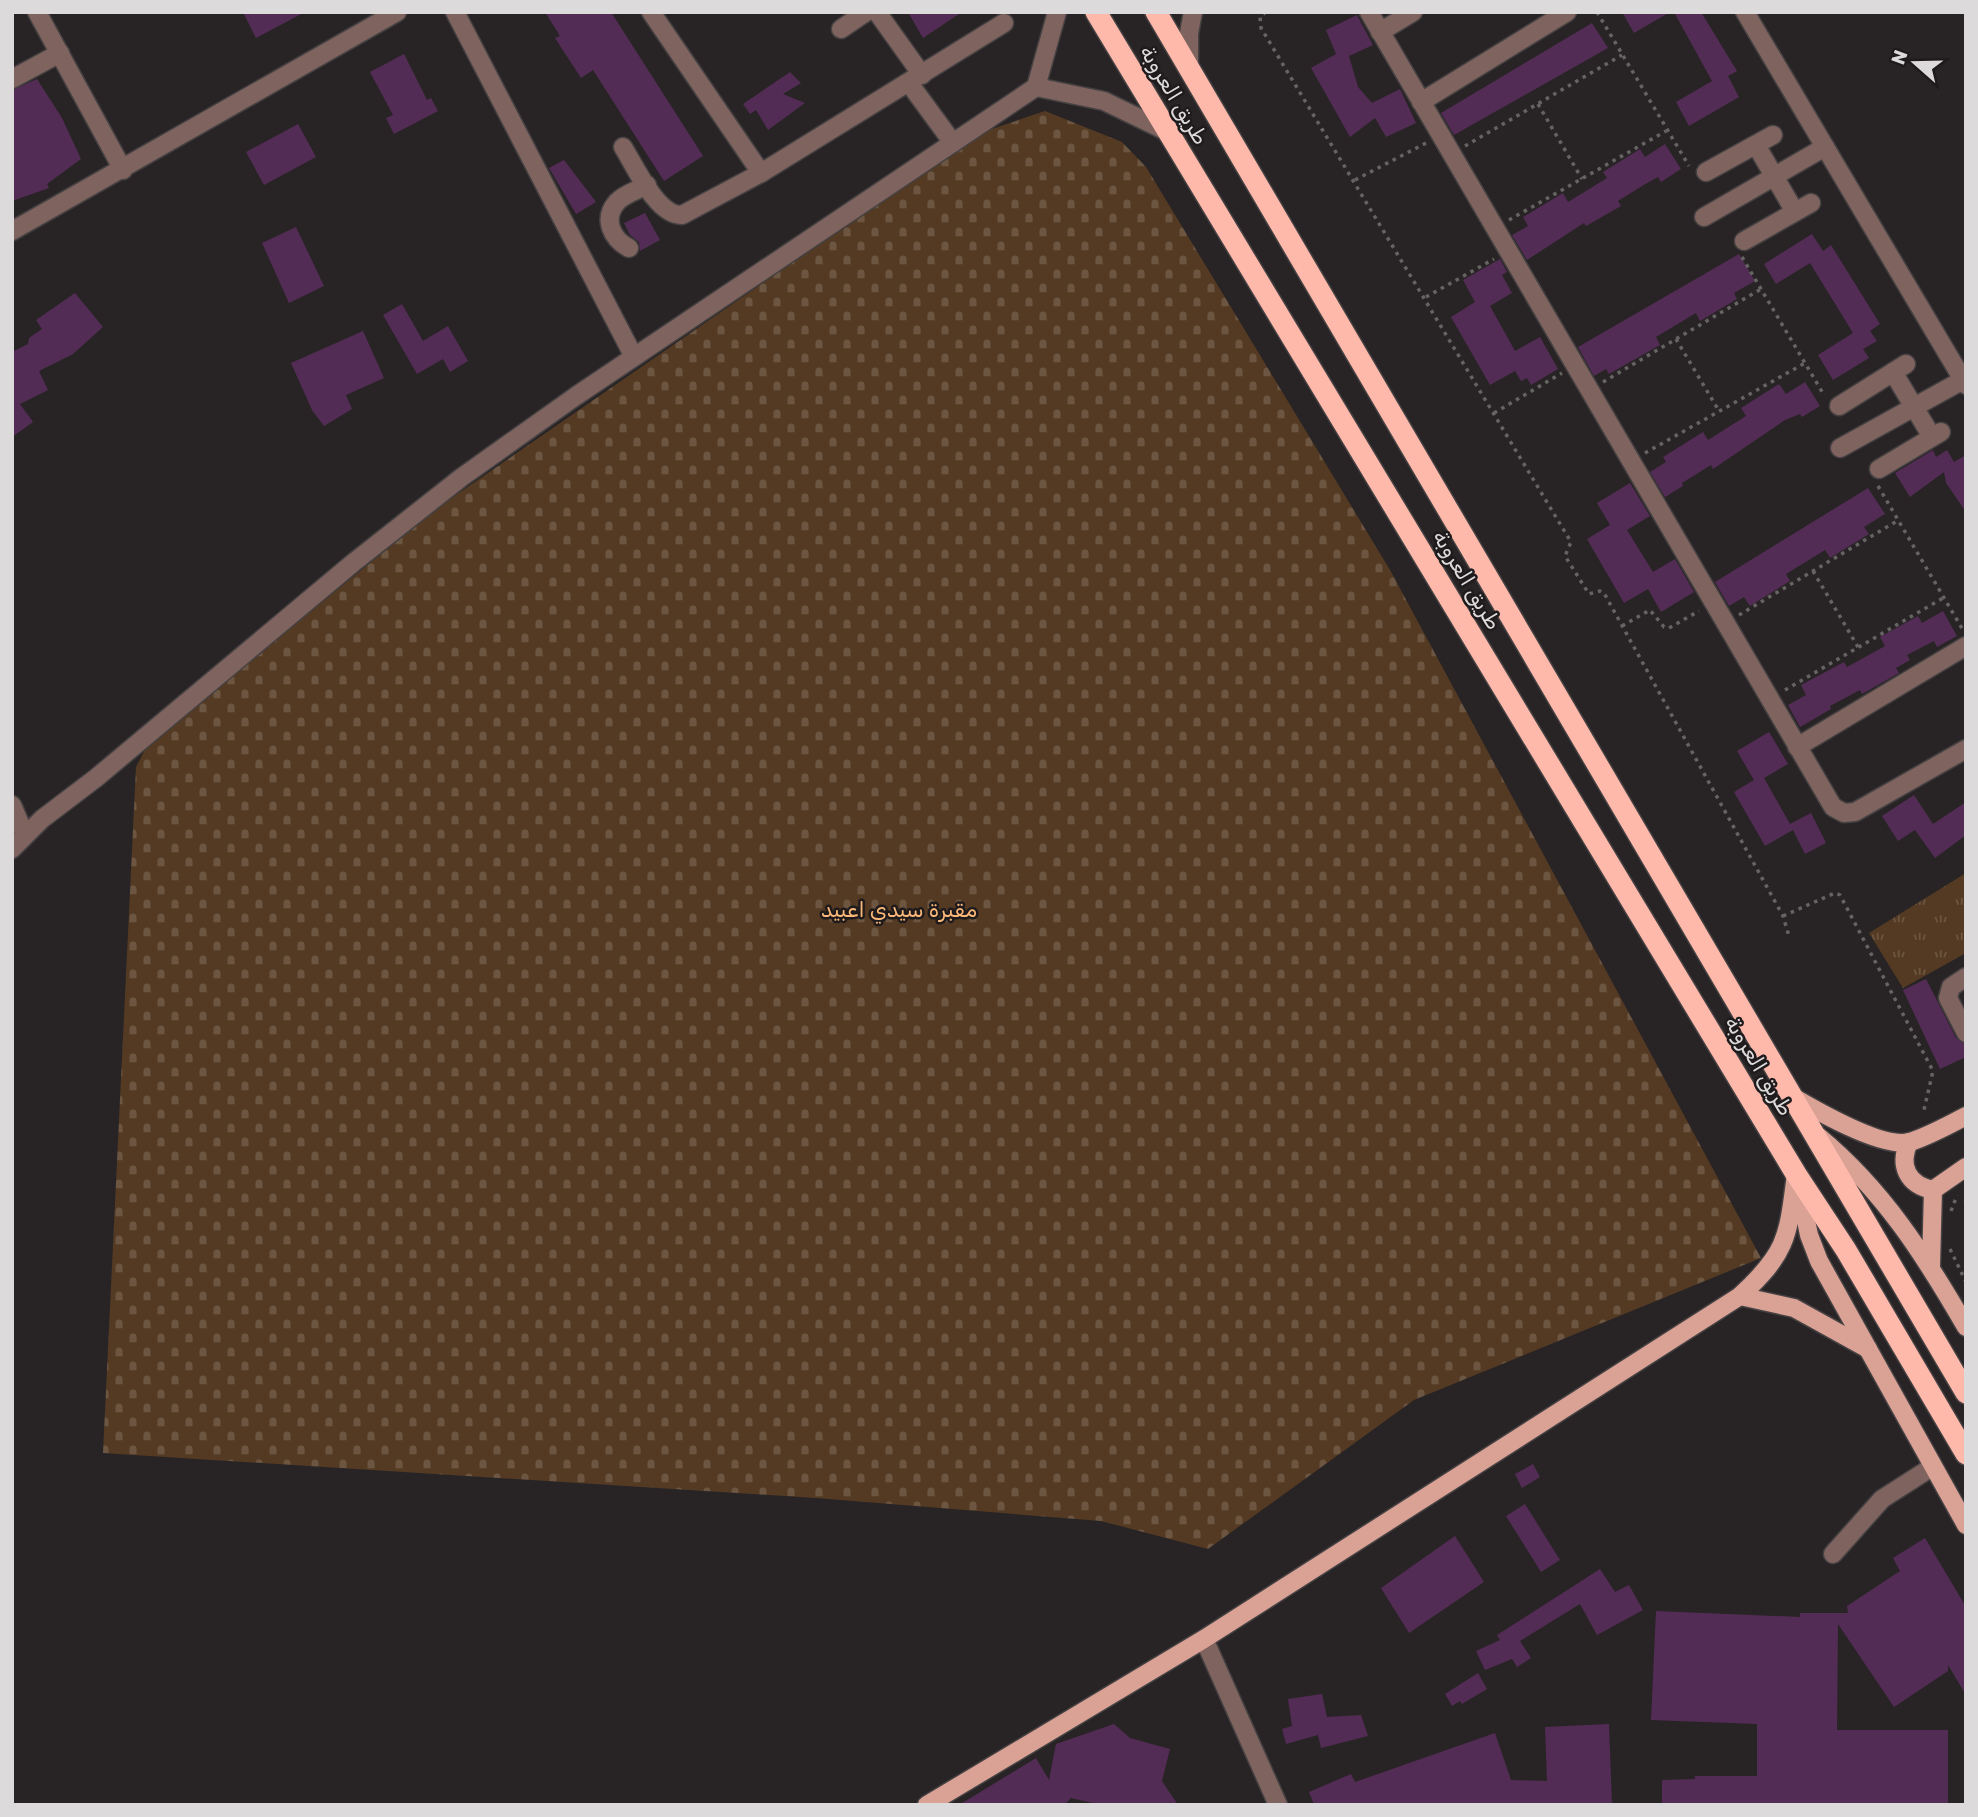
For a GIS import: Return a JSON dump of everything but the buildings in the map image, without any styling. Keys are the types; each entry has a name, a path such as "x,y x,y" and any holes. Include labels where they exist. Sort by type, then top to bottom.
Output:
{"highway":[{"name":"طريق العروبة","path":"1096,12 1796,1174 1846,1250 1966,1454"},
{"name":"طريق العروبة","path":"1156,12 1966,1393"}],"main road":[{"path":"1793,1097 1847,1127 1895,1142 1909,1142 1966,1116"},
{"name":"طريق العروبة","path":"1813,1132 1874,1189 1931,1269 1966,1327"},
{"path":"1909,1142 1903,1160 1906,1174 1915,1185 1933,1191"},
{"path":"1931,1269 1929,1243 1933,1191 1966,1167"},
{"path":"927,1805 1204,1639 1740,1296 1779,1255 1789,1231 1796,1174"},
{"name":"طريق العروبة","path":"1796,1174 1809,1235 1819,1261 1966,1525"},
{"path":"1740,1296 1794,1308 1870,1350"}],"street":[{"path":"37,12 122,170"},
{"path":"12,231 397,12"},
{"path":"455,12 634,357"},
{"path":"651,12 761,173"},
{"path":"841,29 866,12"},
{"path":"877,12 953,143"},
{"path":"12,849 407,519 519,436 1036,86 1056,20 1042,12"},
{"path":"1189,68 1188,33 1193,12"},
{"path":"1369,12 1833,807 1850,814 1966,749"},
{"path":"1380,32 1413,12"},
{"path":"1421,102 1567,12"},
{"path":"1745,12 1964,383 1840,448"},
{"path":"623,147 662,208 672,215 682,215 761,173 1004,23"},
{"path":"12,79 60,52"},
{"path":"1036,86 1104,102 1168,132"},
{"path":"1701,175 1773,135"},
{"path":"1740,243 1803,208 1774,176 1756,145"},
{"path":"1704,217 1825,147"},
{"path":"629,248 616,242 610,228 611,212 618,201 647,185"},
{"path":"1832,402 1900,368 1914,407 1936,435 1875,472"},
{"path":"1797,747 1966,646"},
{"path":"12,805 26,835"},
{"path":"1965,1026 1950,1003 1949,992 1955,983 1966,977"},
{"path":"1833,1554 1882,1499 1932,1467"},
{"path":"1204,1639 1278,1805"}],"path":[{"path":"1266,12 1260,17 1261,28 1571,541 1565,556 1589,594 1600,591 1604,593 1783,916 1789,936"},
{"path":"1597,12 1667,130 1701,175"},
{"path":"1451,154 1623,55"},
{"path":"1538,104 1582,179"},
{"path":"1495,228 1667,130"},
{"path":"1355,180 1441,135"},
{"path":"1740,243 1761,289 1805,363 1832,402"},
{"path":"1426,297 1508,251"},
{"path":"1589,391 1761,289"},
{"path":"1676,339 1719,411"},
{"path":"1630,461 1805,363"},
{"path":"1494,413 1574,365"},
{"path":"1875,472 1898,520 1966,635"},
{"path":"1725,624 1898,520"},
{"path":"1813,571 1858,647"},
{"path":"1769,699 1943,598"},
{"path":"1622,626 1650,610 1664,627 1669,628 1713,602"},
{"path":"1783,916 1835,893 1839,895 1933,1071 1923,1114"},
{"path":"1951,1212 1962,1188"},
{"path":"1948,1238 1955,1264 1966,1282"}],"green space":[{"name":"مقبرة سيدي اعبيد","path":"1045,111 1122,142 1146,167 1390,570 1761,1258 1414,1400 1208,1549 1101,1521 816,1498 103,1453 136,767 148,744 440,506 980,133"},
{"path":"1966,873 1966,953 1903,988 1869,933"}]}
